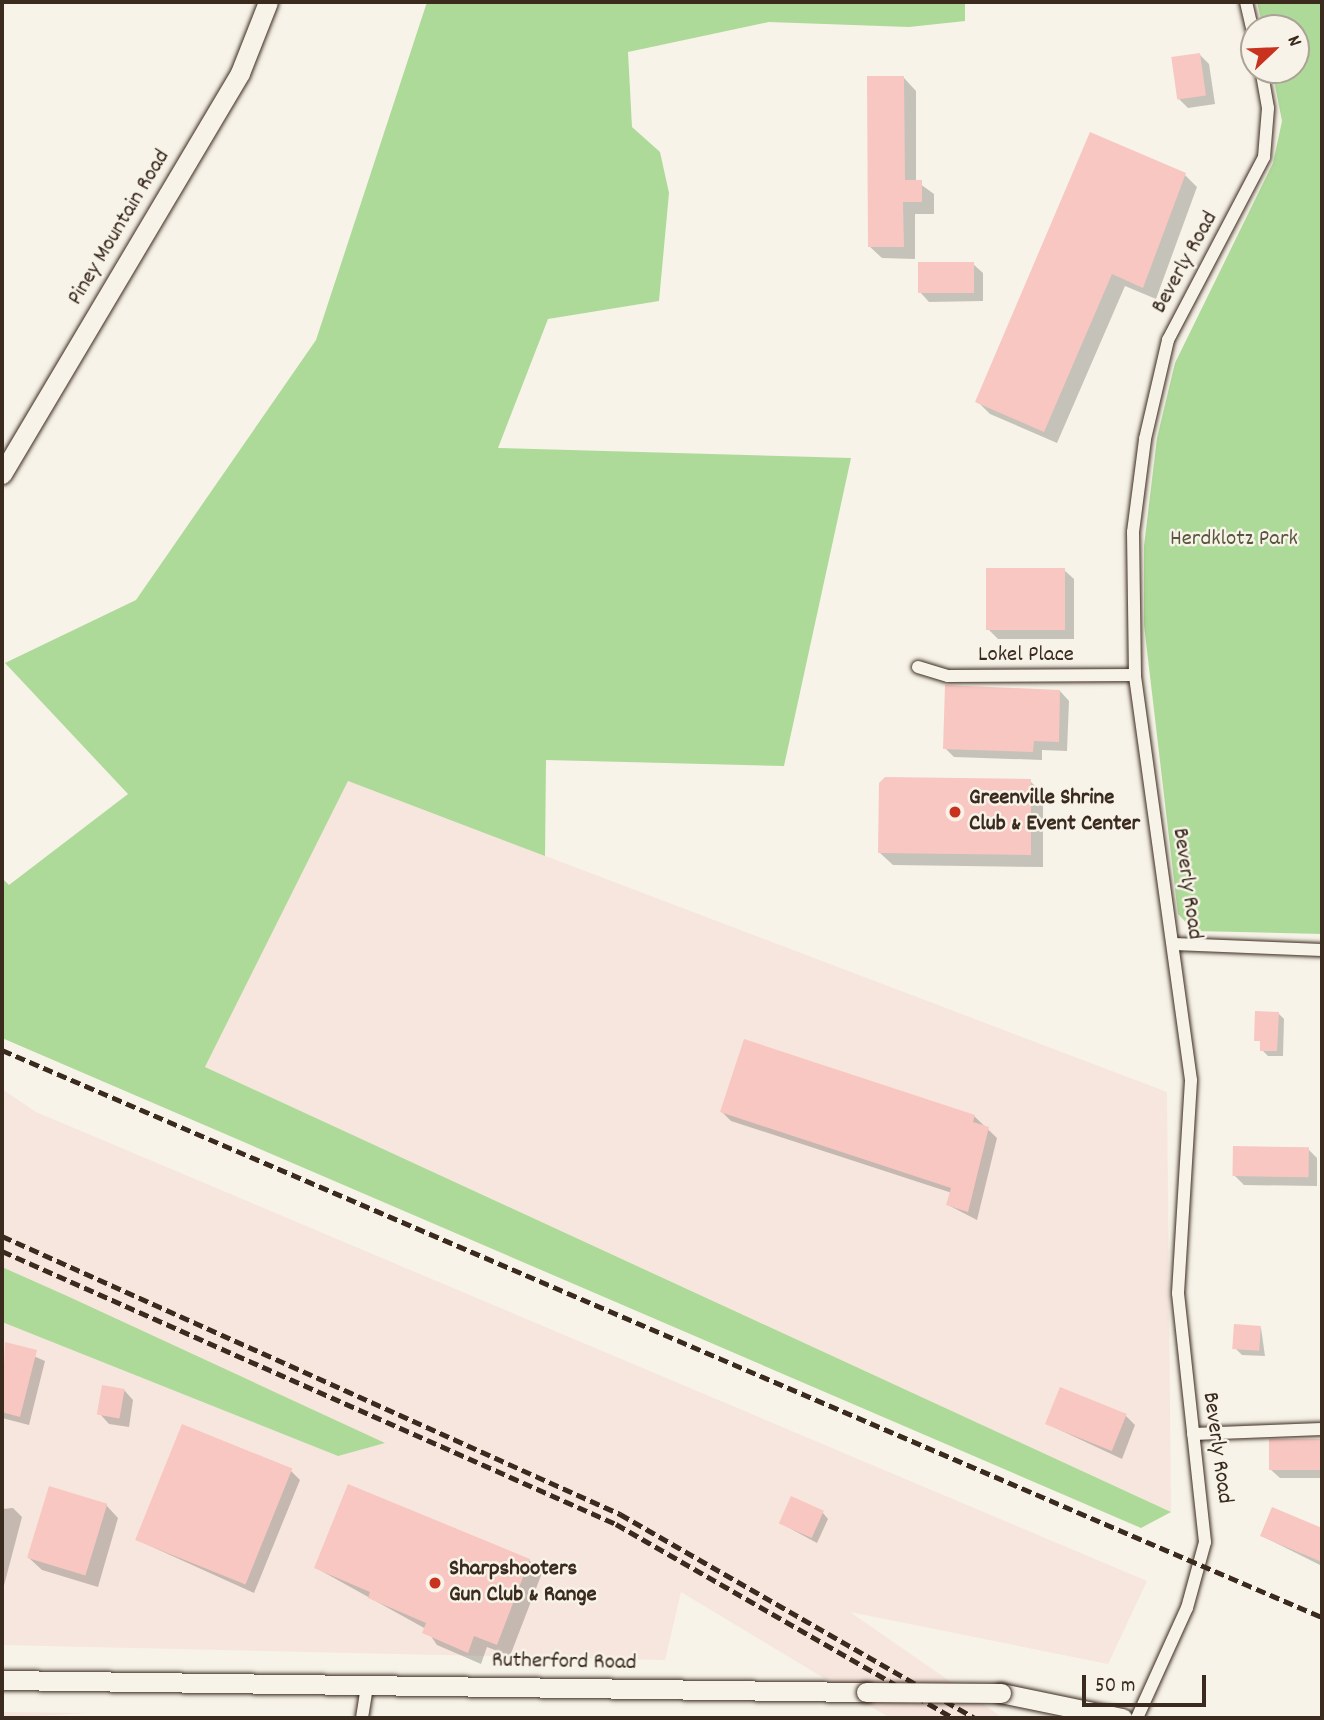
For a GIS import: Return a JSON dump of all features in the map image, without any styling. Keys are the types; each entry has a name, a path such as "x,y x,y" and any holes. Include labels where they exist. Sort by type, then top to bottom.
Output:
{"street":[{"name":"Piney Mountain Road","path":"2,474 240,73 268,2"},
{"name":"Beverly Road","path":"1137,1718 1203,1566 1178,1293 1191,1080 1135,675 1132,533 1157,377 1184,302 1234,223 1264,157 1268,108 1264,84"},
{"name":"Lokel Place","path":"918,667 948,676 1135,675"},
{"path":"1174,944 1322,950"},
{"path":"1193,1434 1322,1429"},
{"name":"Rutherford Road","path":"2,1680 1001,1693 1077,1704 1122,1718"},
{"path":"362,1718 367,1686"}],"shaded area":[{"path":"348,781 1167,1092 1171,1512 205,1067"},
{"path":"2,1089 36,1112 1147,1581 1108,1664 850,1612 1003,1718 890,1718 681,1592 665,1660 2,1645 2,1322 338,1456 65,1295 2,1267"},
{"path":"2,1712 89,1713 2,1718"}],"green space":[{"path":"427,2 965,2 965,21 909,27 769,22 628,52 632,127 660,152 669,193 659,301 548,319 498,448 851,458 784,766 546,760 545,856 348,781 205,1067 1171,1512 1141,1528 2,1038 2,878 9,885 128,794 5,663 136,600 316,340"},
{"name":"Herdklotz Park","path":"1257,2 1322,2 1322,934 1194,931 1178,914 1144,625 1144,546 1157,438 1175,363 1273,163 1282,121 1275,84 1310,84 1310,14 1260,14"},
{"path":"2,1267 385,1443 338,1456 2,1322"}],"building":[{"path":"1200,53 1206,96 1177,100 1171,57"},
{"path":"867,76 904,76 905,180 922,180 922,202 903,202 904,247 868,247"},
{"path":"1090,132 1186,173 1143,288 1112,274 1044,432 975,402"},
{"path":"918,262 974,262 974,293 918,293"},
{"path":"986,568 1065,568 1065,630 986,630"},
{"path":"945,685 1060,690 1059,742 1034,741 1033,752 943,749"},
{"name":"Greenville Shrine Club & Event Center","path":"885,777 1031,779 1031,855 878,853 879,783"},
{"path":"1255,1011 1279,1012 1277,1051 1260,1051 1260,1041 1254,1041"},
{"path":"744,1039 975,1115 973,1122 989,1127 968,1212 946,1205 951,1188 720,1112"},
{"path":"1233,1146 1309,1147 1308,1177 1232,1176"},
{"path":"1234,1324 1261,1326 1259,1351 1232,1349"},
{"path":"5,1342 37,1350 20,1417 2,1412"},
{"path":"102,1385 125,1389 119,1419 97,1415"},
{"path":"1060,1387 1127,1414 1112,1451 1045,1424"},
{"path":"182,1424 292,1469 246,1584 135,1540"},
{"path":"1269,1439 1322,1439 1322,1470 1269,1470"},
{"name":"Sharpshooters Gun Club & Range","path":"348,1484 530,1559 497,1645 474,1636 468,1653 422,1633 426,1623 368,1598 370,1592 314,1568"},
{"path":"49,1486 107,1504 85,1576 27,1558"},
{"path":"791,1496 824,1511 812,1538 779,1523"},
{"path":"1272,1507 1322,1528 1322,1562 1260,1536"}],"railway":[{"path":"2,1050 1322,1617"},
{"path":"2,1236 620,1514 975,1718"},
{"path":"2,1251 616,1524 954,1718"}],"place":[{"name":"Greenville Shrine Club & Event Center","path":"955,812"},
{"name":"Sharpshooters Gun Club & Range","path":"435,1583"}]}
